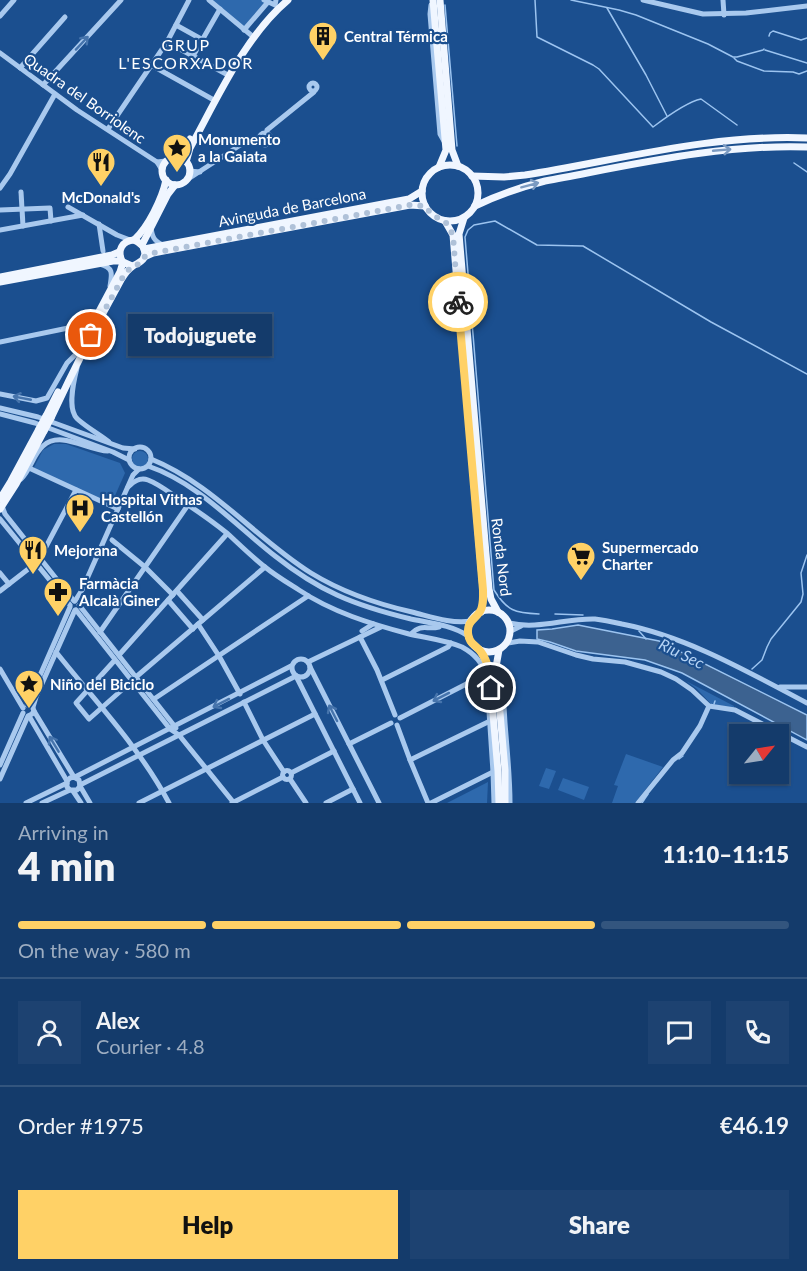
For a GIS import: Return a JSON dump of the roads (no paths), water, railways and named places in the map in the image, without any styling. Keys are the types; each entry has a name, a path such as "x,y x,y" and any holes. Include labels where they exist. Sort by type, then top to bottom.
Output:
{"main road":[{"path":"1,504 16,484 79,354 120,282 132,266 139,264 151,227 168,194 188,178 189,171 186,162 190,148 248,47 270,18 288,0"},
{"path":"433,0 446,150 439,167"},
{"path":"440,0 452,150 458,166"},
{"path":"0,277 112,255 141,234 163,192 166,180 162,170 166,161 175,157 186,146 226,74 273,1"},
{"path":"472,176 525,175 710,143 750,139 807,138"},
{"path":"476,206 477,185 465,169 448,165 439,167 429,174 422,191 425,206 438,219 456,221 464,218 476,206 495,196 535,184 710,152 749,148 807,147"},
{"path":"175,157 186,162"},
{"path":"166,180 179,184"},
{"name":"Avinguda de Barcelona","path":"144,250 409,199 422,191"},
{"name":"Avinguda de Barcelona","path":"144,250 153,253 400,206 425,206"},
{"name":"Ronda Nord","path":"464,218 459,234 489,589 498,612"},
{"name":"Ronda Nord","path":"445,221 453,235 483,590 481,612"},
{"path":"132,240 144,250"},
{"path":"79,354 85,337 120,272 121,248"},
{"path":"0,282 122,261 132,266"},
{"path":"1,504 11,481 42,430"},
{"path":"489,610 498,612 505,616 509,623 511,633 508,643 500,650 490,653 480,650 473,645 468,636 468,627 481,612 489,610"},
{"path":"480,650 489,668 499,803"},
{"path":"500,650 496,674 505,803"}],"street":[{"path":"0,16 14,0"},
{"path":"43,85 121,0"},
{"path":"108,129 167,42 189,0"},
{"path":"208,0 251,35"},
{"path":"643,0 667,3 703,14 724,15 807,6"},
{"path":"723,0 724,15"},
{"path":"781,0 782,9"},
{"path":"244,30 273,1"},
{"path":"193,56 220,9"},
{"path":"20,68 65,17"},
{"path":"176,25 203,40"},
{"path":"167,42 226,74"},
{"name":"Quadra del Borriolenc","path":"0,53 55,94 157,162 162,170"},
{"path":"151,65 212,99"},
{"path":"267,133 267,130 312,91"},
{"path":"0,188 55,94"},
{"path":"179,184 202,172 248,140 267,133"},
{"path":"258,138 262,145 269,143 271,138 267,133"},
{"path":"157,162 166,161"},
{"path":"189,171 202,172"},
{"path":"21,192 23,226"},
{"path":"68,207 117,235 132,240"},
{"path":"0,210 50,208 51,221"},
{"path":"0,230 83,215"},
{"path":"99,224 103,251"},
{"path":"151,227 154,240 165,246"},
{"path":"117,235 121,248"},
{"path":"98,264 106,266 111,271 113,277 110,289"},
{"path":"0,342 93,322"},
{"path":"73,327 85,337"},
{"path":"0,394 36,401 44,400 50,395 67,363 79,354"},
{"path":"79,354 73,384 74,415 99,433 131,463 177,480 198,493 282,561 326,589 370,608 456,629 468,636"},
{"path":"0,408 38,417 113,448"},
{"path":"0,414 113,448"},
{"path":"16,484 27,473 44,445 53,440 65,439 91,449 135,449"},
{"path":"133,476 130,453 140,447 150,453 151,459"},
{"path":"0,765 28,710 133,476 151,459"},
{"path":"151,459 202,488 294,562 339,588 394,608 457,622 471,621"},
{"path":"29,468 118,509"},
{"path":"143,468 147,480"},
{"path":"128,487 139,479 147,480 188,505 227,534 264,567 328,607 381,627 451,643 473,654 480,662 485,674 391,718 412,759 430,803 494,772"},
{"path":"0,591 38,560 75,491"},
{"path":"1,504 5,514 4,520 100,632 117,658"},
{"path":"100,632 188,505"},
{"path":"227,534 76,703 89,718 264,567"},
{"path":"112,540 175,593 219,656 240,694"},
{"path":"0,573 9,584"},
{"path":"66,594 75,594 82,590"},
{"path":"154,699 308,596"},
{"path":"168,600 198,624"},
{"path":"75,605 80,617 117,658 233,803 283,774"},
{"path":"0,779 24,727 28,710 72,618 75,605"},
{"path":"72,618 80,617"},
{"path":"361,620 359,635 385,679 397,717"},
{"path":"509,623 521,626 570,620 595,620 664,634 706,651 807,703"},
{"path":"370,632 373,624"},
{"path":"309,665 373,624"},
{"path":"520,641 511,633 521,626"},
{"path":"359,635 381,627"},
{"path":"411,634 421,627 432,629 444,627"},
{"path":"508,643 538,642 576,655 625,662 662,672 692,690 709,706 735,710 807,747"},
{"path":"385,679 451,643"},
{"path":"56,652 134,747 170,803"},
{"path":"26,803 67,782 70,778 240,694 291,666 298,658 304,659 309,665 379,803"},
{"path":"42,803 71,790 77,790 80,786 139,755 296,676 303,677 308,673 309,665"},
{"path":"291,666 292,672 360,803"},
{"path":"0,669 17,697 79,780 90,803"},
{"path":"496,674 502,687 510,803"},
{"path":"134,679 154,699 173,727"},
{"path":"778,687 807,687"},
{"path":"491,688 488,696 494,803"},
{"path":"244,702 286,780 334,751"},
{"path":"638,803 673,760 682,753 700,726 709,706"},
{"path":"28,710 33,724 81,803"},
{"path":"139,803 315,714"},
{"path":"412,759 490,721"},
{"path":"24,727 33,724"},
{"path":"349,744 394,724"},
{"path":"290,776 306,803"},
{"path":"326,803 353,789"}],"water":[{"name":"Riu Sec","path":"578,625 659,641 807,715 807,740 789,730 789,724 777,724 682,673 645,660 576,651 537,639 537,630"}],"waterway":[{"path":"535,0 537,37 599,69 653,127 682,107 701,99 737,125"},
{"path":"571,0 636,15 708,44 733,57 764,49"},
{"path":"445,5 457,146"},
{"path":"607,8 667,116"},
{"path":"769,36 773,31 801,40 807,38"},
{"path":"765,50 807,63"},
{"path":"734,58 764,71 799,74 807,71"},
{"path":"794,163 807,172"},
{"path":"539,614 512,610 494,590 465,237 468,230 474,225 495,221 537,245 583,246 711,322 807,374"},
{"path":"752,669 762,660 771,639 801,602 803,594 801,573 807,555"},
{"path":"555,614 583,615"},
{"path":"639,631 646,639"},
{"path":"679,759 683,756"},
{"path":"642,803 648,794"}],"place":[{"name":"Central Térmica","path":"323,62"},
{"name":"Monumento a la Gaiata","path":"177,174"},
{"name":"McDonald's","path":"101,188"},
{"name":"Todojuguete","path":"91,335"},
{"name":"Hospital Vithas Castellón","path":"80,534"},
{"name":"Mejorana","path":"33,576"},
{"name":"Supermercado Charter","path":"581,582"},
{"name":"Farmàcia Alcalà Giner","path":"58,618"},
{"name":"Niño del Biciclo","path":"29,710"}],"district":[{"name":"GRUP L'ESCORXADOR","path":"186,53"}]}
